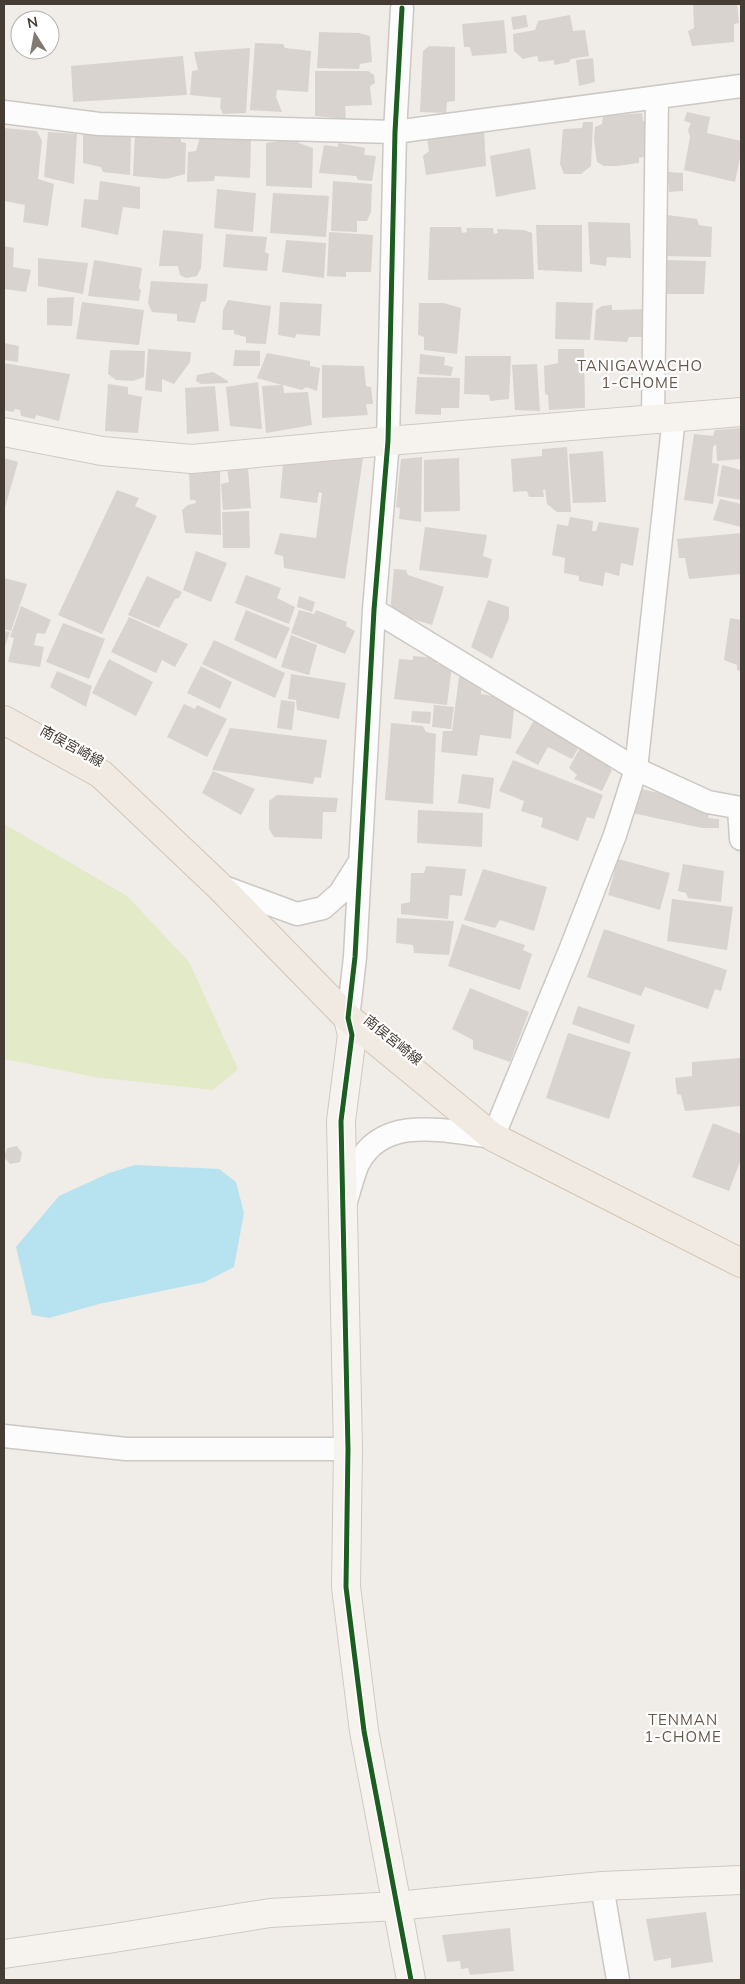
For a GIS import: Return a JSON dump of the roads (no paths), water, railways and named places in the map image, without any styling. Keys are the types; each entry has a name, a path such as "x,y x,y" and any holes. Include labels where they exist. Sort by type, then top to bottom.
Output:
{"main road":[{"name":"南俣宮崎線","path":"4,720 101,774 218,885 348,1018 493,1137 741,1263"}],"street":[{"path":"402,8 395,132 388,441 374,610 355,957 348,1018 352,1035 341,1121 348,1449 346,1587 364,1731 411,1980"},
{"path":"4,112 99,124 395,132 741,86"},
{"path":"343,1211 359,1164 374,1143 394,1132 423,1129 493,1137 571,948 615,835 636,769 664,418 657,97"},
{"path":"4,432 102,451 192,459 741,412"},
{"path":"374,610 636,769 708,802 740,808 741,839"},
{"path":"218,885 296,914 323,908 340,893 361,860"},
{"path":"4,1436 126,1449 348,1449"},
{"path":"4,1954 270,1913 396,1906 602,1886 741,1880"},
{"path":"602,1886 618,1980"}],"water":[{"path":"135,1165 219,1169 236,1182 244,1213 234,1267 205,1282 99,1304 49,1318 32,1315 16,1247 59,1196 109,1173"}],"district":[{"name":"TANIGAWACHO 1-CHOME","path":"640,374"},
{"name":"TENMAN 1-CHOME","path":"683,1728"}]}
